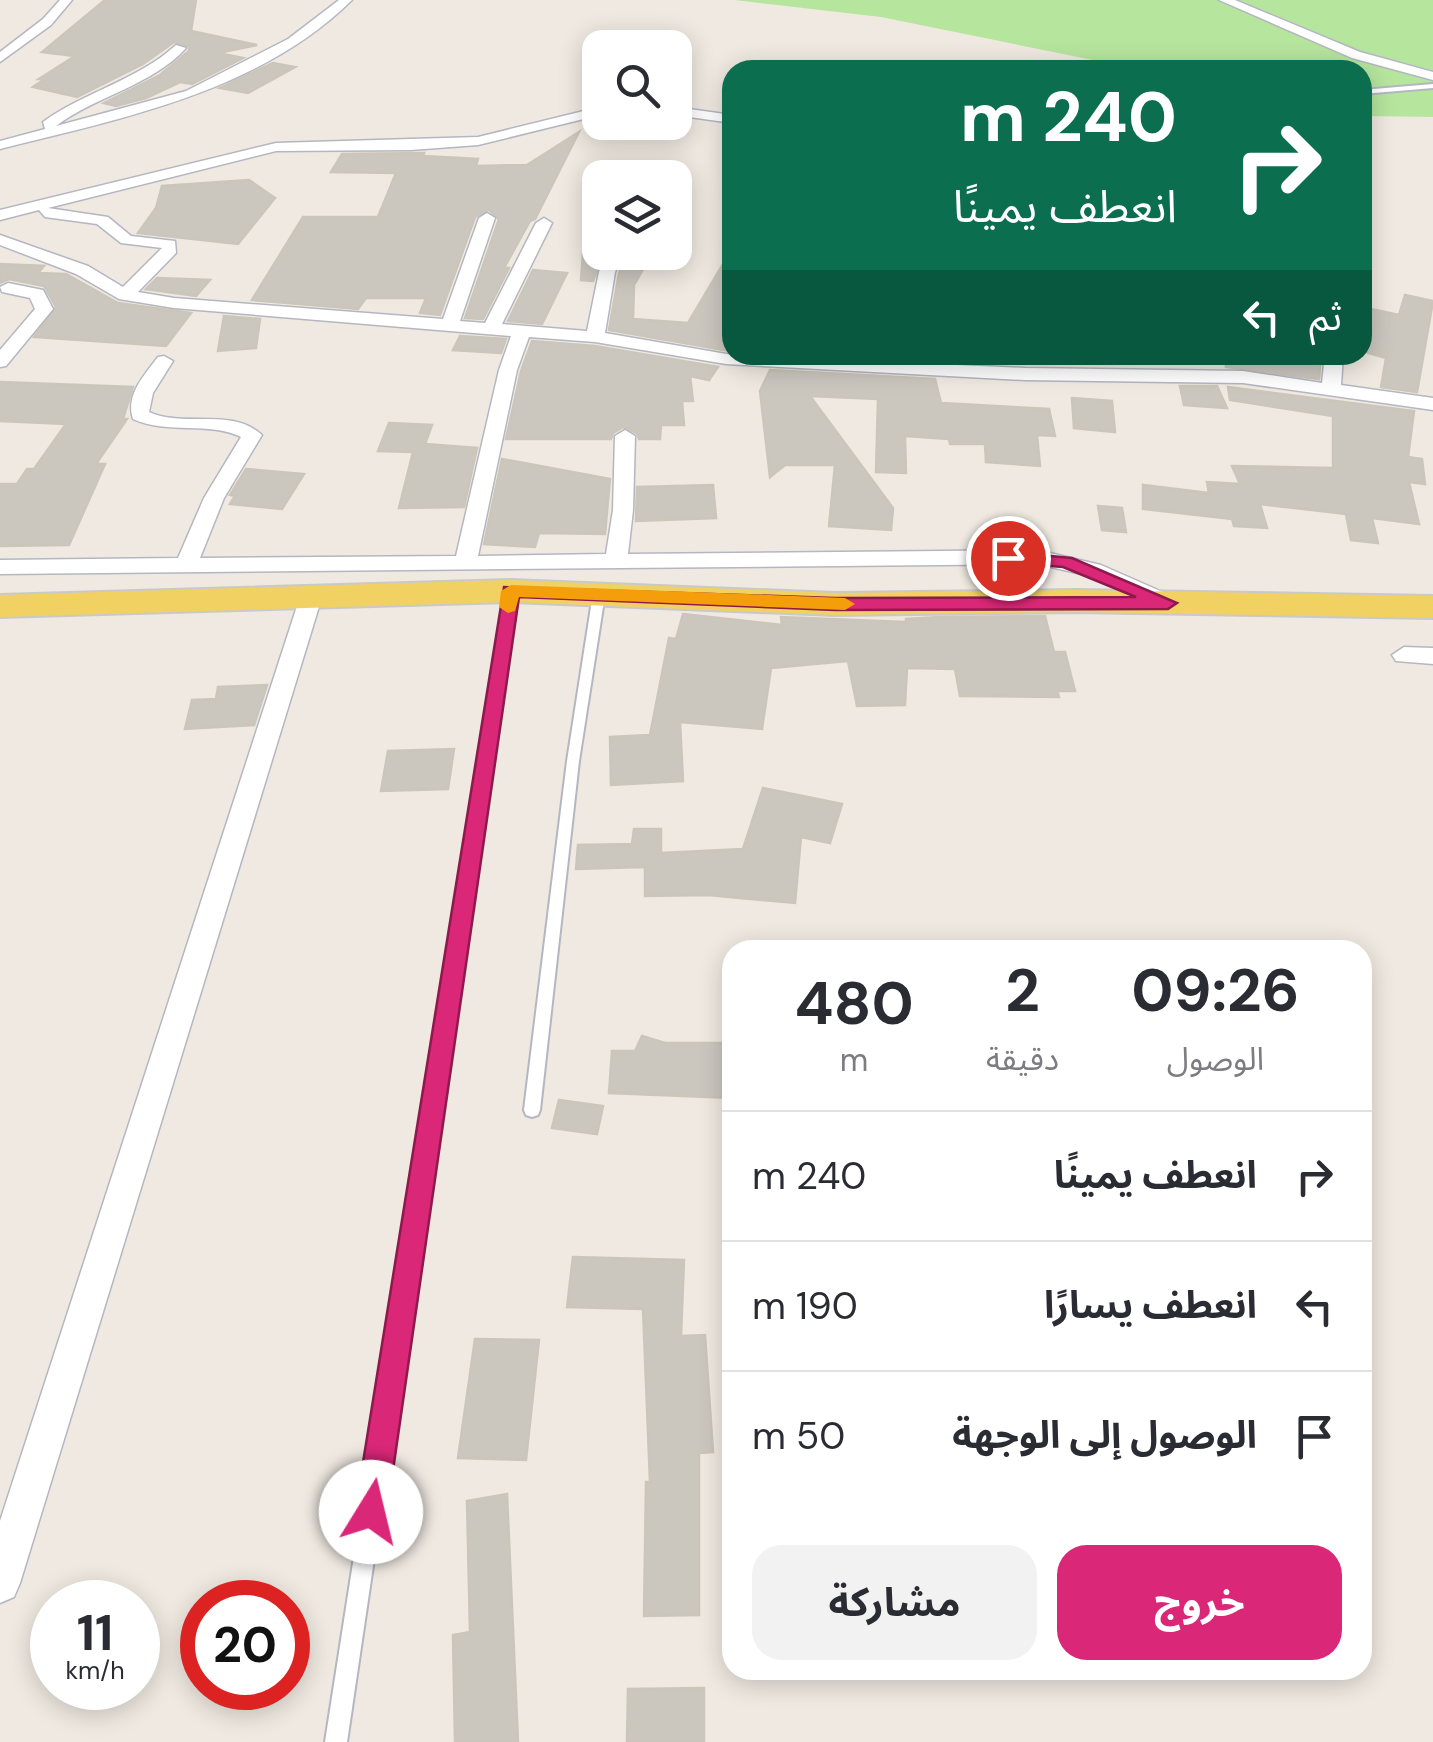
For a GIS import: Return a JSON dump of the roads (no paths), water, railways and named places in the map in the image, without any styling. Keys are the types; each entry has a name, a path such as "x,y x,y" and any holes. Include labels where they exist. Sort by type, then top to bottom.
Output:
{"main road":[{"path":"0,606 310,600 511,591 835,604 1433,606"}],"street":[{"path":"0,58 46,22 66,0"},
{"path":"0,144 142,110 208,87 292,42 346,0"},
{"path":"1225,0 1356,54 1433,76"},
{"path":"35,135 74,106 164,63 180,48"},
{"path":"692,113 722,118"},
{"path":"0,215 276,146 411,146 478,140 582,114"},
{"path":"23,210 87,217 108,224 122,239 170,244 170,250 125,294"},
{"path":"449,327 487,218"},
{"path":"491,329 544,223"},
{"path":"0,240 82,270 125,294 238,310 595,337 722,359"},
{"path":"595,337 608,270"},
{"path":"0,362 44,309 37,294 8,288"},
{"path":"466,562 508,370 522,331"},
{"path":"164,360 145,387 140,415 168,424 241,429 252,436 214,498 186,565"},
{"path":"945,365 1112,376 1190,365 1433,404"},
{"path":"1112,376 1113,365"},
{"path":"1331,388 1333,365"},
{"path":"616,560 623,510 625,436"},
{"path":"0,567 1037,557 1093,570 1168,603"},
{"path":"114,604 132,566"},
{"path":"0,1583 310,600"},
{"path":"1404,655 1433,656"}],"lane":[{"path":"1372,91 1433,86"},
{"path":"336,1742 511,591"},
{"path":"532,1110 573,761 598,594"}]}
